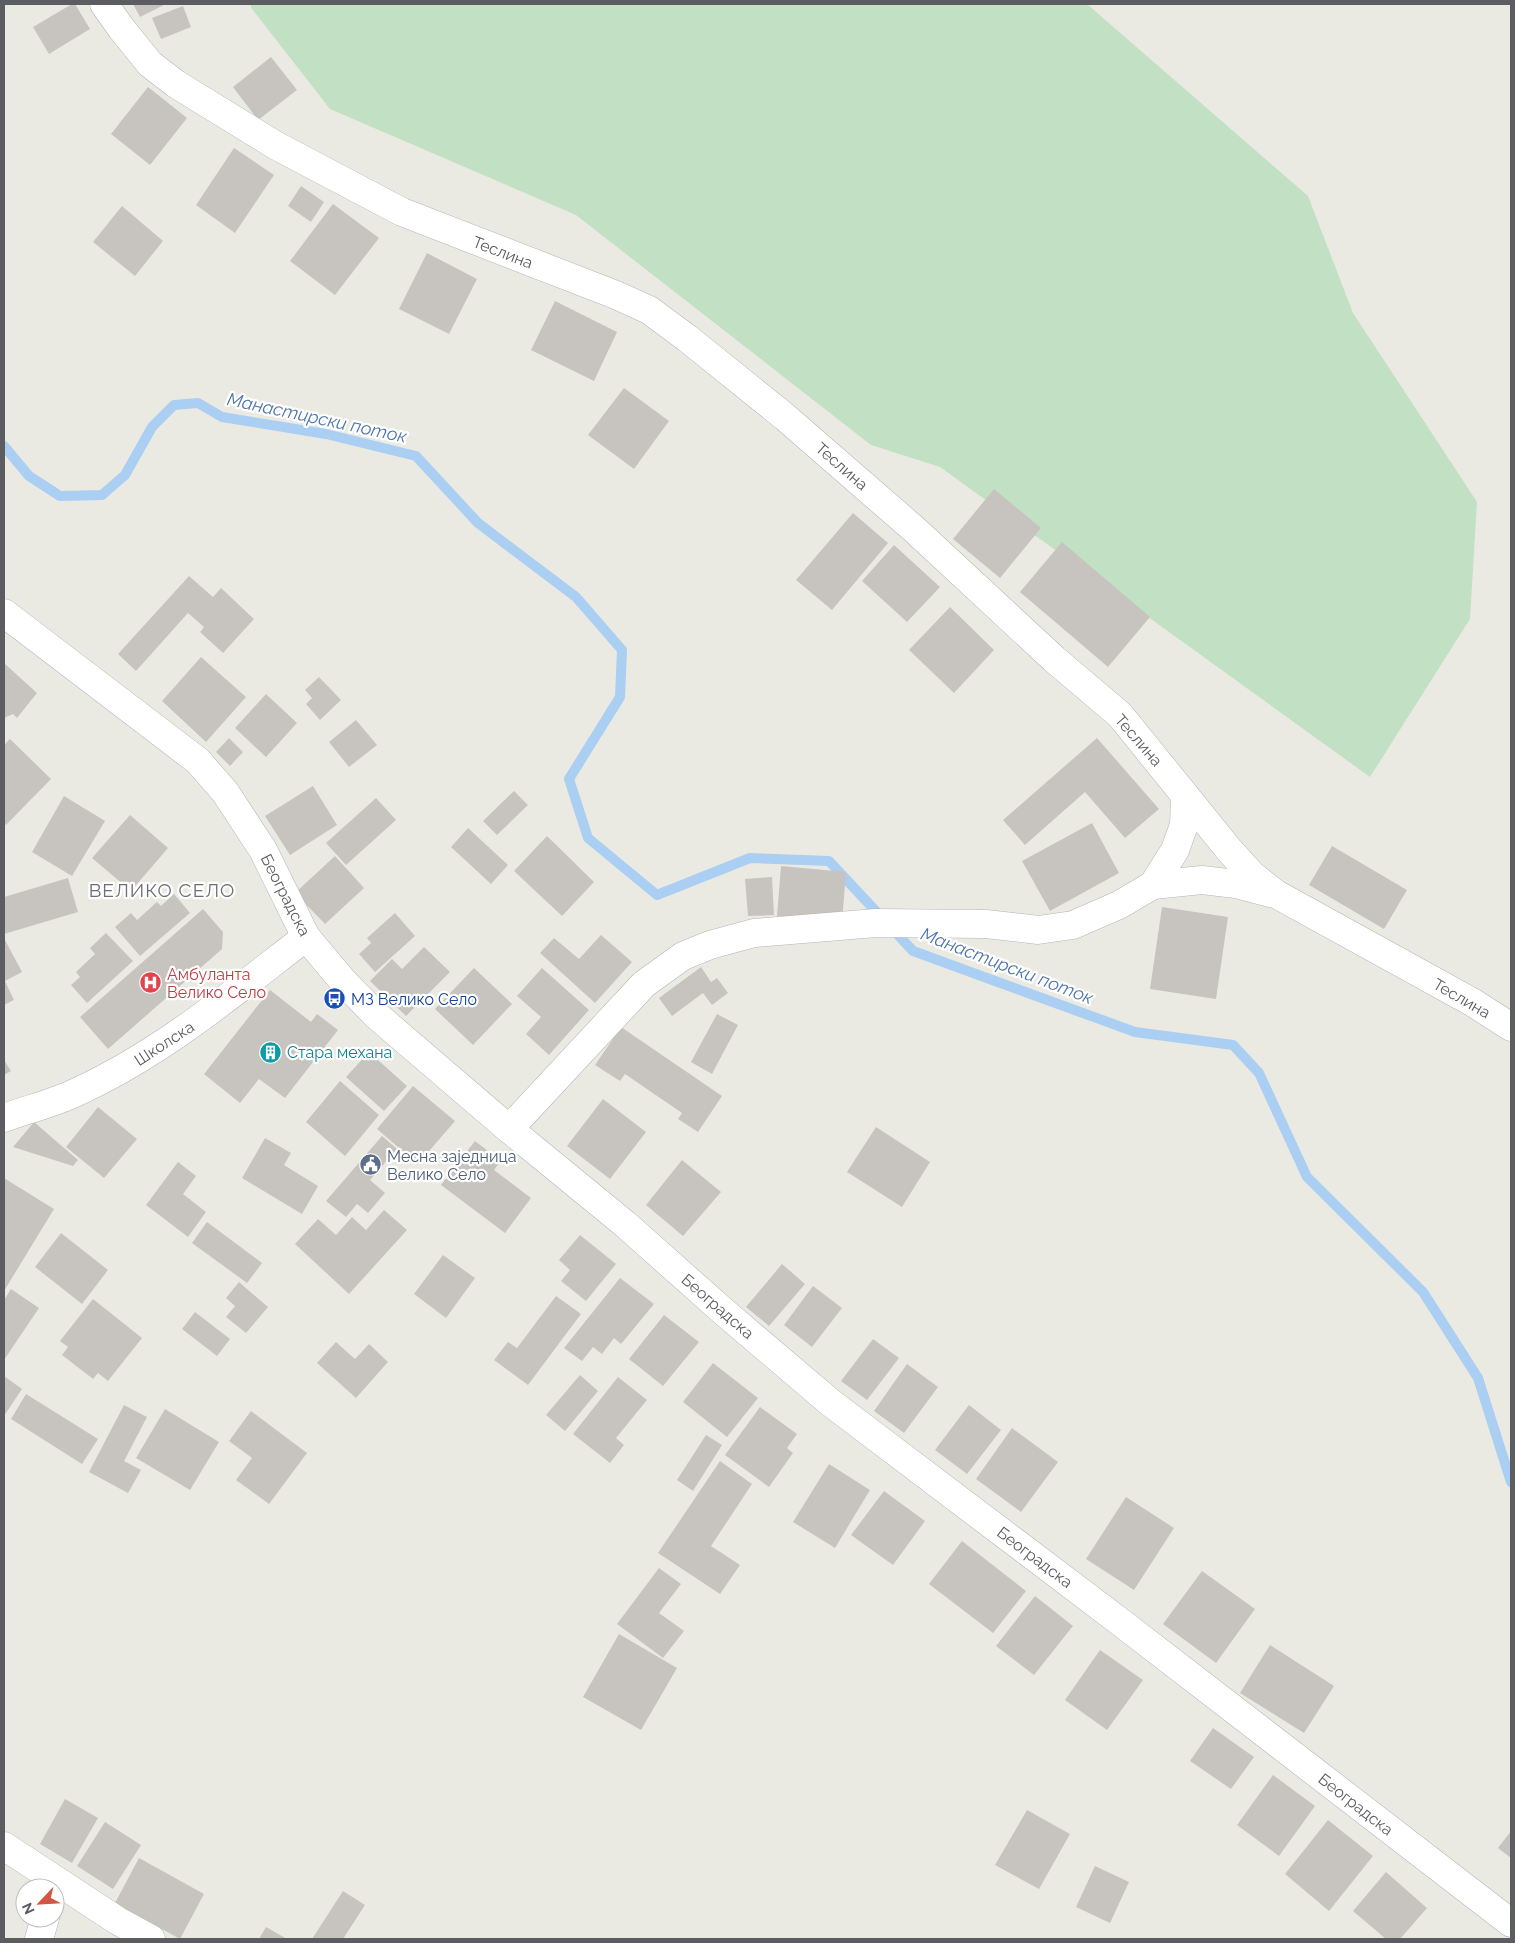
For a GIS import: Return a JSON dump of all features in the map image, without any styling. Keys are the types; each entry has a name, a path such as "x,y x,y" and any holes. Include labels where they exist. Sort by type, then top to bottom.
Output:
{"street":[{"name":"Теслина","path":"104,4 150,64 176,84 275,145 402,212 616,295 649,310 785,417 915,530 1054,659 1120,715 1185,797 1252,875 1276,894 1472,1002 1511,1028"},
{"name":"Београдска","path":"4,613 198,761 225,792 263,850 306,937 343,981 376,1015 624,1224 831,1403 1127,1627 1511,1923"},
{"path":"1153,885 1174,850 1184,825 1185,797"},
{"path":"509,1129 644,984 683,956 710,945 754,934 889,922 986,924 1038,930 1073,925 1119,905 1153,885 1202,880 1236,884 1276,894"},
{"name":"Школска","path":"4,1118 77,1092 126,1068 202,1018 306,937"},
{"path":"4,1846 46,1878"},
{"path":"65,1890 151,1939"}],"green space":[{"path":"250,4 1087,4 1308,196 1353,313 1477,502 1470,619 1370,777 940,467 871,445 576,215 330,109"}],"building":[{"path":"75,4 90,29 49,54 33,27"},
{"path":"133,4 166,4 140,17"},
{"path":"183,6 191,27 161,39 152,18"},
{"path":"271,57 297,90 258,120 233,87"},
{"path":"148,87 187,118 150,165 111,134"},
{"path":"234,148 274,175 235,233 196,205"},
{"path":"301,186 324,202 311,222 288,206"},
{"path":"333,204 379,238 335,295 290,261"},
{"path":"122,206 163,241 135,276 93,242"},
{"path":"427,253 477,279 449,334 399,309"},
{"path":"555,301 617,332 594,381 531,350"},
{"path":"624,388 669,421 634,469 588,435"},
{"path":"994,489 1041,528 1000,578 953,539"},
{"path":"853,513 888,543 832,610 796,580"},
{"path":"1062,542 1150,617 1108,667 1020,592"},
{"path":"894,545 940,587 907,622 862,581"},
{"path":"189,576 213,597 221,588 254,619 223,653 200,632 204,627 188,613 136,671 118,654"},
{"path":"950,607 994,650 954,693 909,650"},
{"path":"201,657 246,697 206,742 162,701"},
{"path":"4,663 37,693 17,718 13,714 4,718"},
{"path":"319,677 341,700 320,720 306,704 312,698 305,690"},
{"path":"266,694 297,723 266,757 235,728"},
{"path":"356,720 377,745 349,767 329,742"},
{"path":"229,738 243,752 230,766 216,752"},
{"path":"1097,738 1159,809 1125,838 1085,792 1025,845 1003,820"},
{"path":"10,739 51,779 6,825 4,823 4,745"},
{"path":"313,786 337,825 290,855 265,816"},
{"path":"514,791 528,805 497,835 483,821"},
{"path":"64,796 105,821 72,876 32,852"},
{"path":"376,798 396,820 346,865 326,843"},
{"path":"130,815 168,848 131,891 92,858"},
{"path":"1092,823 1119,873 1050,911 1022,861"},
{"path":"468,828 508,865 491,884 451,847"},
{"path":"547,836 594,882 562,916 514,871"},
{"path":"1332,846 1407,890 1384,929 1309,885"},
{"path":"335,856 364,888 325,924 295,893"},
{"path":"781,866 846,872 842,922 777,916"},
{"path":"772,877 774,915 748,916 745,879"},
{"path":"68,878 78,912 4,934 4,897"},
{"path":"174,894 190,913 140,956 115,927 131,913 137,920 157,902 161,906"},
{"path":"1162,907 1228,917 1216,999 1150,989"},
{"name":"Амбуланта Велико Село","path":"203,909 223,932 222,949 108,1049 80,1017"},
{"path":"395,913 415,936 375,972 359,954 371,943 367,938"},
{"path":"106,933 133,961 87,1003 71,985 80,977 76,972 95,954 90,948"},
{"path":"601,935 632,962 595,1003 540,953 554,938 579,959"},
{"path":"4,938 22,972 5,981 14,1000 4,1005"},
{"path":"424,947 450,972 406,1016 370,981 392,959 402,969"},
{"path":"701,967 711,982 717,978 728,993 712,1005 703,993 672,1016 659,998"},
{"path":"474,968 512,1004 473,1045 435,1009"},
{"path":"542,968 589,1010 549,1055 526,1034 541,1017 517,996"},
{"name":"Стара механа","path":"270,990 311,1022 317,1014 338,1030 285,1098 259,1079 240,1103 204,1074"},
{"path":"717,1014 738,1025 712,1074 691,1062"},
{"path":"621,1027 722,1096 698,1132 678,1119 682,1113 625,1074 620,1081 595,1065"},
{"path":"369,1052 407,1086 384,1111 346,1077"},
{"path":"4,1060 11,1071 4,1075"},
{"path":"340,1081 379,1115 345,1156 306,1122"},
{"path":"413,1086 455,1121 418,1164 377,1129"},
{"path":"603,1099 646,1132 610,1179 567,1146"},
{"path":"98,1107 137,1139 104,1178 66,1147"},
{"path":"34,1122 78,1160 73,1166 13,1147"},
{"path":"876,1127 930,1162 902,1207 847,1172"},
{"name":"Месна заједница Велико Село","path":"382,1136 397,1149 370,1180 385,1193 368,1213 357,1204 346,1217 326,1201"},
{"path":"265,1138 291,1153 284,1165 318,1186 302,1214 242,1178"},
{"path":"475,1141 501,1161 494,1170 531,1198 505,1233 441,1185"},
{"path":"682,1160 721,1192 683,1236 646,1205"},
{"path":"178,1162 196,1176 183,1194 206,1212 188,1237 146,1205"},
{"path":"4,1178 54,1209 4,1291"},
{"path":"384,1210 407,1230 349,1294 295,1244 318,1219 336,1235 352,1217 366,1230"},
{"path":"207,1222 262,1263 247,1283 192,1243"},
{"path":"61,1233 108,1270 82,1304 35,1267"},
{"path":"580,1235 616,1264 586,1301 561,1281 570,1270 559,1260"},
{"path":"443,1255 475,1278 446,1318 414,1294"},
{"path":"782,1264 805,1284 769,1326 746,1307"},
{"path":"620,1278 654,1304 621,1344 614,1338 602,1354 593,1347 582,1361 564,1348"},
{"path":"239,1282 268,1307 246,1333 226,1317 235,1306 226,1298"},
{"path":"813,1286 842,1308 812,1347 784,1325"},
{"path":"11,1289 39,1308 4,1360 4,1300"},
{"path":"556,1296 581,1314 528,1385 494,1360 508,1342 517,1348"},
{"path":"93,1299 142,1338 108,1381 98,1373 93,1379 62,1355 68,1347 60,1341"},
{"path":"195,1312 230,1339 217,1356 182,1329"},
{"path":"664,1315 699,1342 663,1386 629,1359"},
{"path":"873,1339 899,1358 867,1400 841,1381"},
{"path":"336,1342 355,1359 369,1344 388,1362 356,1398 317,1363"},
{"path":"713,1363 758,1398 727,1437 683,1402"},
{"path":"907,1364 938,1387 904,1433 874,1411"},
{"path":"580,1375 598,1391 565,1431 546,1415"},
{"path":"4,1376 22,1389 4,1416"},
{"path":"618,1377 647,1400 616,1438 624,1445 610,1463 573,1434"},
{"path":"26,1394 98,1439 82,1464 11,1419"},
{"path":"124,1405 147,1417 124,1461 141,1470 128,1493 89,1472"},
{"path":"969,1405 1001,1430 967,1474 935,1450"},
{"path":"760,1407 797,1434 787,1448 793,1453 769,1487 725,1455"},
{"path":"165,1409 219,1442 190,1490 136,1458"},
{"path":"251,1411 307,1453 269,1504 236,1480 252,1458 229,1441"},
{"path":"1012,1428 1058,1462 1021,1512 976,1479"},
{"path":"706,1435 722,1445 693,1491 677,1480"},
{"path":"720,1461 752,1484 711,1546 740,1565 720,1594 658,1553"},
{"path":"829,1464 870,1490 835,1548 793,1522"},
{"path":"884,1491 925,1521 893,1565 851,1535"},
{"path":"1126,1497 1174,1528 1134,1590 1086,1559"},
{"path":"962,1541 1026,1591 993,1633 929,1584"},
{"path":"659,1568 681,1584 659,1613 684,1631 663,1658 617,1624"},
{"path":"1202,1571 1255,1609 1216,1663 1163,1624"},
{"path":"1035,1596 1073,1626 1034,1675 996,1646"},
{"path":"619,1634 677,1668 641,1730 583,1697"},
{"path":"1270,1645 1334,1686 1304,1733 1240,1693"},
{"path":"1100,1650 1143,1680 1107,1730 1065,1700"},
{"path":"1213,1728 1254,1757 1231,1789 1190,1761"},
{"path":"1273,1775 1315,1806 1279,1856 1237,1825"},
{"path":"65,1799 98,1818 72,1863 40,1844"},
{"path":"1027,1810 1070,1834 1039,1889 995,1865"},
{"path":"1328,1820 1373,1856 1329,1911 1285,1874"},
{"path":"105,1822 141,1845 113,1889 77,1866"},
{"path":"1511,1831 1511,1858 1498,1848"},
{"path":"139,1858 204,1894 180,1939 115,1903"},
{"path":"1095,1866 1129,1882 1110,1923 1076,1907"},
{"path":"1386,1872 1427,1908 1400,1939 1386,1939 1353,1911"},
{"path":"343,1891 365,1905 343,1939 312,1939"},
{"path":"266,1927 287,1939 259,1939"}],"waterway":[{"name":"Манастирски поток","path":"4,446 29,476 60,496 102,495 125,475 152,427 174,405 198,403 222,417 326,434 416,456 478,523 576,597 622,650 620,697 569,779 588,838 657,895 750,858 829,861 913,951 1135,1032 1233,1045 1259,1073 1307,1177 1423,1292 1478,1378 1511,1482"}],"place":[{"name":"Амбуланта Велико Село","path":"151,983"},
{"name":"МЗ Велико Село","path":"335,999"},
{"name":"Стара механа","path":"271,1052"},
{"name":"Месна заједница Велико Село","path":"371,1165"}],"district":[{"name":"ВЕЛИКО СЕЛО","path":"162,890"}]}
